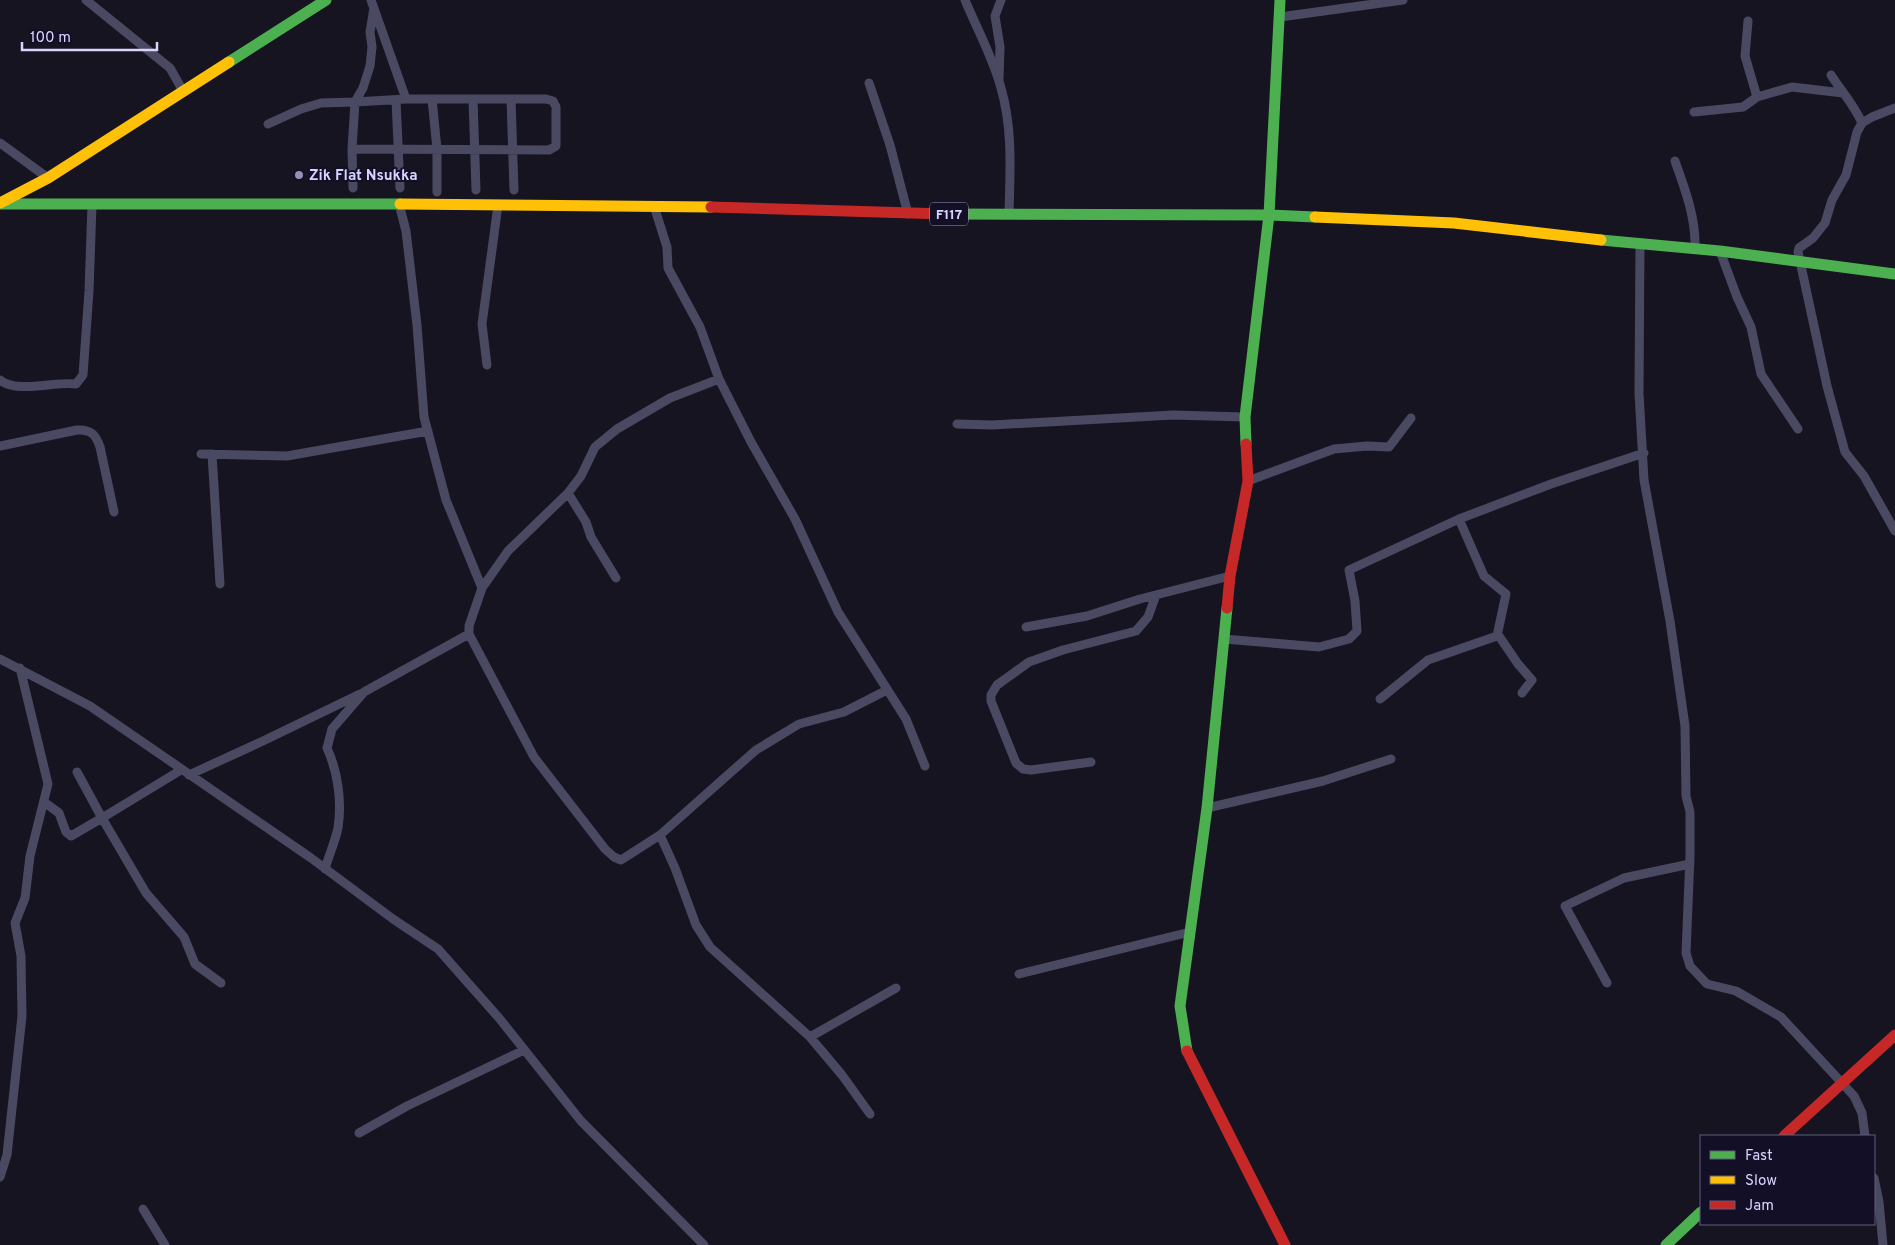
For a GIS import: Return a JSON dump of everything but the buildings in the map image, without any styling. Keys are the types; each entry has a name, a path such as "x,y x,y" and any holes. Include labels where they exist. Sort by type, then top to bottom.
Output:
{"main road":[{"path":"0,204 48,178 326,0"},
{"path":"1280,0 1269,215 1245,417 1248,481 1230,576 1208,808 1180,1006 1185,1047 1285,1245"},
{"name":"F117","path":"0,204 654,206 773,208 908,214 1269,215 1454,222 1640,244 1695,248 1895,274"},
{"path":"1785,1135 1895,1035"},
{"path":"1666,1245 1700,1213"}],"street":[{"path":"86,0 170,68 184,91"},
{"path":"965,0 999,81 1008,126 1010,155 1009,214"},
{"path":"999,81 1000,47 996,16 1001,0"},
{"path":"1280,17 1403,0"},
{"path":"373,4 406,99"},
{"path":"353,188 352,149 355,102 364,88 370,66 372,47 370,32 373,4"},
{"path":"1748,21 1745,56 1757,97"},
{"path":"1831,75 1856,108 1862,123"},
{"path":"869,83 890,145 908,214"},
{"path":"1694,112 1743,107 1757,97 1792,87 1843,93"},
{"path":"268,124 321,103 406,99 546,99 553,101 556,107 556,146 554,149 352,149"},
{"path":"432,99 437,149 437,192"},
{"path":"473,99 476,190"},
{"path":"511,99 514,190"},
{"path":"396,100 400,188"},
{"path":"1856,108 1872,116"},
{"path":"1895,108 1872,116 1862,123 1857,132 1846,175 1832,200 1825,223 1813,238 1799,248 1798,252 1827,386 1845,452 1864,476 1895,531"},
{"path":"0,143 48,178"},
{"path":"1675,161 1687,193 1695,228 1695,248"},
{"path":"399,204 406,231 417,325 424,417 446,500 482,588"},
{"path":"0,380 6,385 23,386 76,384 83,376 89,291 92,205"},
{"path":"487,365 482,324 498,205"},
{"path":"654,206 667,246 668,268 700,327 719,379 751,442 794,519 838,612 906,719 925,766"},
{"path":"1640,244 1639,393 1644,453 1644,480 1670,621 1685,726 1686,796 1690,812 1686,953 1690,966 1707,984 1736,991 1781,1017 1854,1096 1862,1113 1865,1135"},
{"path":"1720,251 1737,297 1751,327 1761,374 1798,429"},
{"path":"719,379 670,398 617,429 595,448 581,476 568,493 508,551 482,588 469,626 469,634 534,757 605,848 614,857 621,860 660,835 756,750 800,724 844,712 886,690"},
{"path":"956,424 992,425 1173,415 1245,417"},
{"path":"1248,481 1334,449 1367,446 1389,447 1411,418"},
{"path":"0,446 77,430 88,430 97,438 100,447 114,512"},
{"path":"201,454 287,456 428,431"},
{"path":"1224,639 1319,647 1349,639 1356,631 1355,601 1349,570 1459,519 1551,484 1644,453"},
{"path":"212,454 220,584"},
{"path":"568,493 586,522 591,537 616,578"},
{"path":"1459,519 1484,576 1506,594 1497,636"},
{"path":"1026,627 1087,616 1156,595 1230,576"},
{"path":"1091,762 1030,770 1023,769 1016,763 991,701 991,695 997,686 1029,662 1063,650 1136,631 1148,618 1156,595"},
{"path":"44,802 59,813 66,832 70,836 185,772 263,741 364,692 469,634"},
{"path":"1497,636 1499,636 1518,664 1532,680 1522,692"},
{"path":"1380,699 1428,660 1497,636"},
{"path":"0,659 90,706 438,949 524,1050 581,1121 704,1245"},
{"path":"0,1177 7,1155 22,1016 21,956 15,923 25,898 30,856 48,784 20,668"},
{"path":"325,869 338,830 340,810 334,763 327,748 332,728 364,692"},
{"path":"1208,808 1323,781 1391,759"},
{"path":"77,772 146,893 184,937 195,964 221,983"},
{"path":"660,835 675,868 696,925 710,948 810,1037 842,1075 870,1114"},
{"path":"1607,983 1565,906 1624,878 1690,864"},
{"path":"1020,974 1190,932"},
{"path":"810,1037 896,988"},
{"path":"359,1133 407,1106 524,1050"},
{"path":"1875,1182 1880,1202 1884,1245"},
{"path":"143,1209 165,1245"}],"traffic: fast":[{"path":"229,62 326,0"},
{"path":"1246,444 1245,417 1269,215 1280,0"},
{"path":"0,204 400,204"},
{"path":"945,214 1269,215 1315,217"},
{"path":"1601,240 1720,251 1895,274"},
{"path":"1187,1051 1180,1006 1207,808 1227,608"},
{"path":"1666,1245 1700,1213"}],"traffic: slow":[{"path":"0,203 48,178 229,62"},
{"path":"400,204 711,207"},
{"path":"1315,217 1454,223 1601,240"}],"traffic: jam":[{"path":"711,207 945,214"},
{"path":"1227,608 1230,576 1248,481 1246,444"},
{"path":"1785,1135 1895,1035"},
{"path":"1187,1051 1285,1245"}],"place":[{"name":"Zik Flat Nsukka","path":"299,175"}]}
